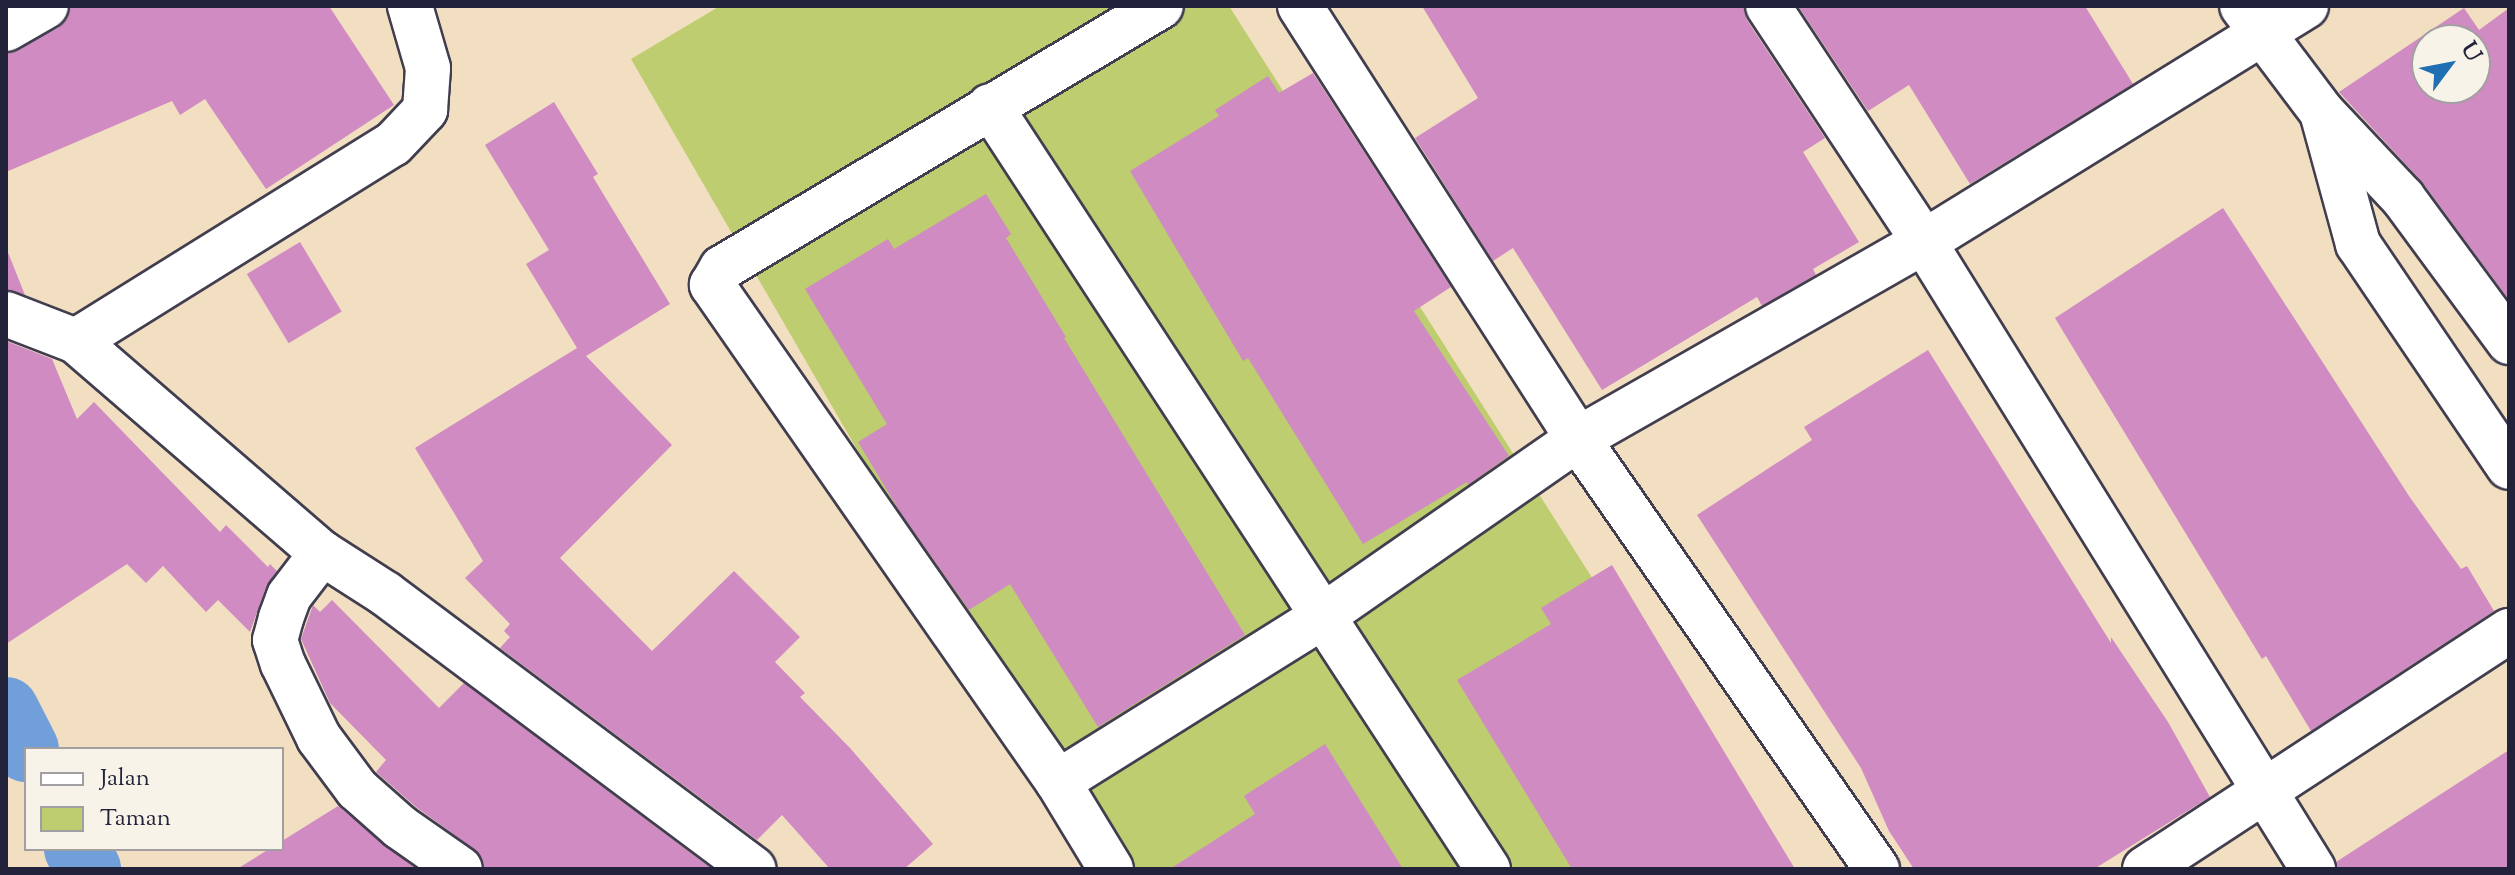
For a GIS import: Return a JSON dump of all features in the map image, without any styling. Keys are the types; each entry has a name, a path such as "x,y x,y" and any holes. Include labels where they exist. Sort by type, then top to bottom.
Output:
{"street":[{"path":"6,29 46,6"},
{"path":"76,341 393,144 425,110 428,68 410,6"},
{"path":"1111,869 1058,782 712,285 722,268 1161,6"},
{"path":"1300,6 1578,439 1877,869"},
{"path":"1768,6 1924,242 2313,869"},
{"path":"1058,782 1320,618 1578,439 1924,242 2252,20 2306,6"},
{"path":"2252,20 2322,112 2403,198 2509,342"},
{"path":"990,106 1320,618 1488,869"},
{"path":"2322,112 2358,244 2509,467"},
{"path":"6,314 76,341 322,553 386,594 754,869"},
{"path":"322,553 289,596 281,618 275,640 283,664 319,738 357,789 400,827 460,869"},
{"path":"2145,869 2509,631"}],"green space":[{"path":"720,6 1229,6 1777,869 1100,869 631,59"}],"building":[{"path":"71,6 329,6 394,105 266,189 205,99 180,115 172,101 6,172 6,54 58,28 67,19"},
{"path":"1422,6 1743,6 1747,20 1825,138 1803,152 1859,242 1813,269 1816,275 1762,306 1757,297 1602,390 1513,248 1493,261 1415,138 1478,98"},
{"path":"1798,6 2085,6 2133,84 1970,184 1909,85 1868,111"},
{"path":"2464,8 2475,24 2440,24"},
{"path":"2509,8 2509,300 2423,183 2339,92 2411,44 2411,104 2491,104 2491,24 2487,24"},
{"path":"1313,73 1451,287 1414,311 1509,456 1468,485 1467,482 1363,544 1248,358 1243,361 1130,171 1219,116 1215,110 1268,76 1279,93"},
{"path":"554,102 598,174 593,177 670,304 586,356 672,445 560,558 652,651 734,571 800,637 775,662 805,693 800,697 850,748 933,844 904,869 830,869 782,815 757,840 500,648 510,637 504,631 510,624 465,578 483,561 415,448 577,348 526,264 549,250 485,145"},
{"path":"986,194 1011,234 1006,238 1064,338 1245,635 1098,727 1010,584 969,610 900,512 858,442 887,424 805,289 888,239 894,249"},
{"path":"2223,208 2409,496 2461,569 2467,566 2494,611 2311,731 2266,656 2262,659 2055,318"},
{"path":"300,242 342,311 289,343 247,274"},
{"path":"7,250 25,295 6,290"},
{"path":"6,341 52,359 77,419 94,402 220,532 226,525 268,567 270,564 277,571 266,587 250,632 218,600 206,612 163,566 146,583 127,564 6,644"},
{"path":"1928,350 2111,643 2111,637 2168,722 2210,797 2094,869 1914,869 1889,831 1861,768 1697,515 1812,440 1804,427"},
{"path":"1612,565 1795,869 1572,869 1457,680 1551,624 1541,608"},
{"path":"332,600 439,708 464,683 712,869 485,869 482,858 474,849 416,807 376,772 386,760 330,703 301,639 313,605 320,612"},
{"path":"1325,744 1403,869 1170,869 1255,814 1244,796"},
{"path":"2509,750 2509,869 2338,869 2336,862"},
{"path":"338,806 416,869 237,869 266,851 284,851 284,840"}],"waterway":[{"path":"6,710 25,747"},
{"path":"78,851 88,869"}]}
